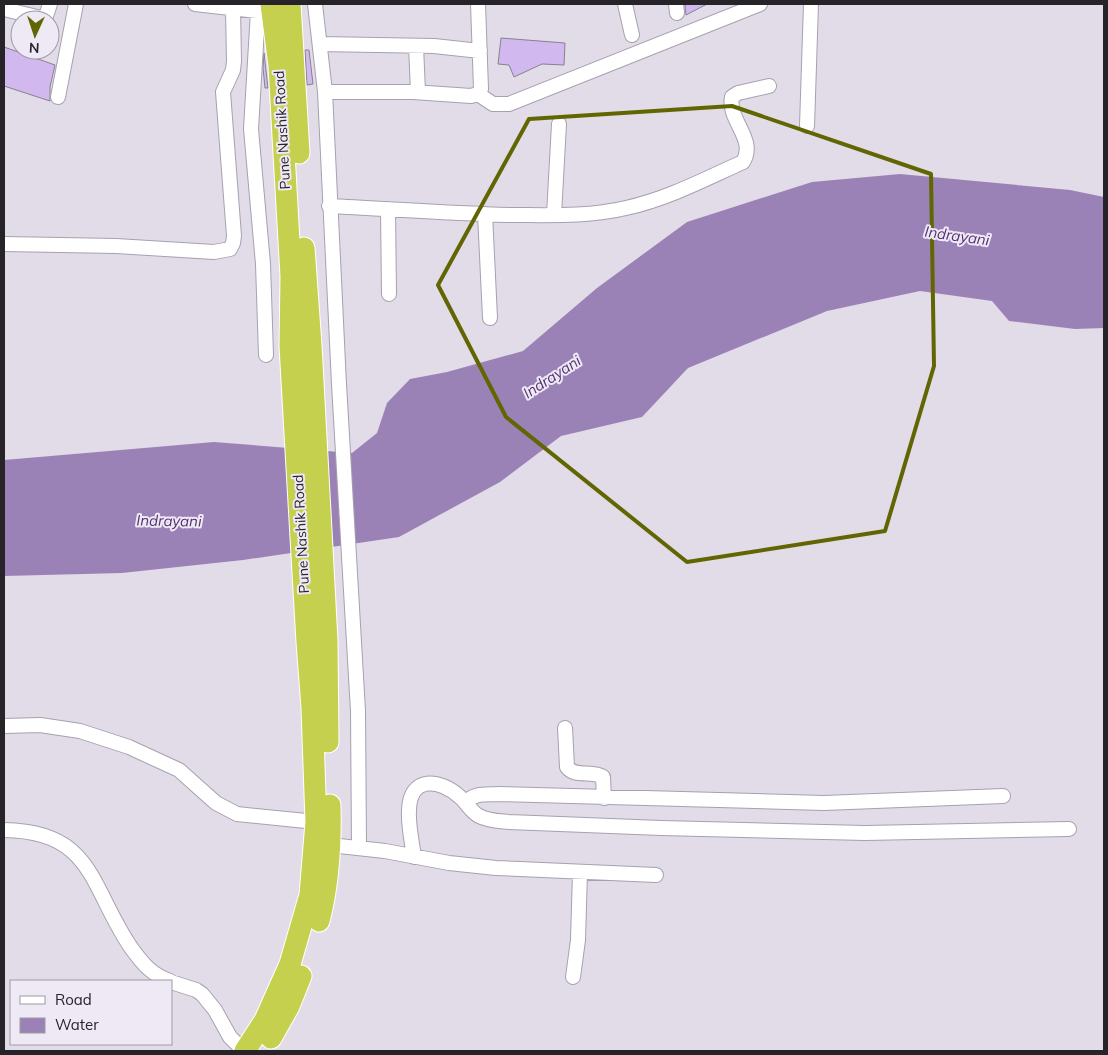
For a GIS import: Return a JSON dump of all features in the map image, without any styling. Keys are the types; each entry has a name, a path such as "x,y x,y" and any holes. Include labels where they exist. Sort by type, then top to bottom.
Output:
{"highway":[{"name":"Pune Nashik Road","path":"245,1051 265,1020 290,964 310,895 316,822 313,726 317,641 312,345 276,9"},
{"name":"Pune Nashik Road","path":"262,1051 278,1027 304,969 325,898 330,845 317,641 290,346 291,276 276,9"}],"street":[{"path":"4,9 45,19 50,4"},
{"path":"58,97 76,4"},
{"path":"195,4 233,9 276,9 251,128 263,264 266,355"},
{"path":"315,4 325,92 329,206 358,711 360,848"},
{"path":"325,92 418,92 471,96 478,94 481,89 478,4"},
{"path":"625,4 632,35"},
{"path":"478,94 493,104 509,104 760,4"},
{"path":"807,126 810,4"},
{"path":"4,244 116,246 214,252 223,252 230,249 234,236 223,92 234,60 233,9"},
{"path":"320,44 416,46 480,50"},
{"path":"416,46 418,92"},
{"path":"329,206 554,216 590,214 627,208 654,200 743,162 748,154 747,145 730,104 732,97 738,93 769,86"},
{"path":"554,216 559,124"},
{"path":"388,209 389,294"},
{"path":"485,214 490,318"},
{"path":"4,726 40,725 80,730 129,747 179,770 216,803 237,814 316,822"},
{"path":"566,728 567,767 575,773 598,774 603,777 604,798"},
{"path":"414,856 409,811 411,797 415,789 423,784 444,786 452,790 474,813 492,821 681,829 865,833 1069,829"},
{"path":"466,803 469,798 475,795 499,794 824,803 1003,796"},
{"path":"4,830 21,831 58,840 76,854 92,874 119,930 140,960 153,974 166,980"},
{"path":"330,845 414,856 448,863 496,868 656,875"},
{"path":"573,977 578,940 580,872"},
{"path":"172,983 196,990 202,994 215,1010 230,1037 245,1051"}],"highlighted area":[{"path":"732,106 931,174 934,366 885,531 687,562 506,417 438,285 529,119"}],"water":[{"name":"Indrayani","path":"900,174 1070,190 1104,197 1104,328 1075,329 1009,321 992,301 920,291 827,311 688,368 642,417 561,436 500,482 399,537 243,560 122,573 4,576 4,460 214,442 352,453 377,433 387,403 410,379 447,372 523,351 597,288 687,222 812,182"}],"building":[{"path":"707,4 686,15 685,5"},
{"path":"501,38 565,43 564,65 542,64 514,77 509,65 498,64"},
{"path":"4,47 10,49 10,60 41,60 55,65 50,87 50,101 4,86"},
{"path":"305,50 309,50 313,84 307,85"},
{"path":"264,53 268,88 265,88"}]}
